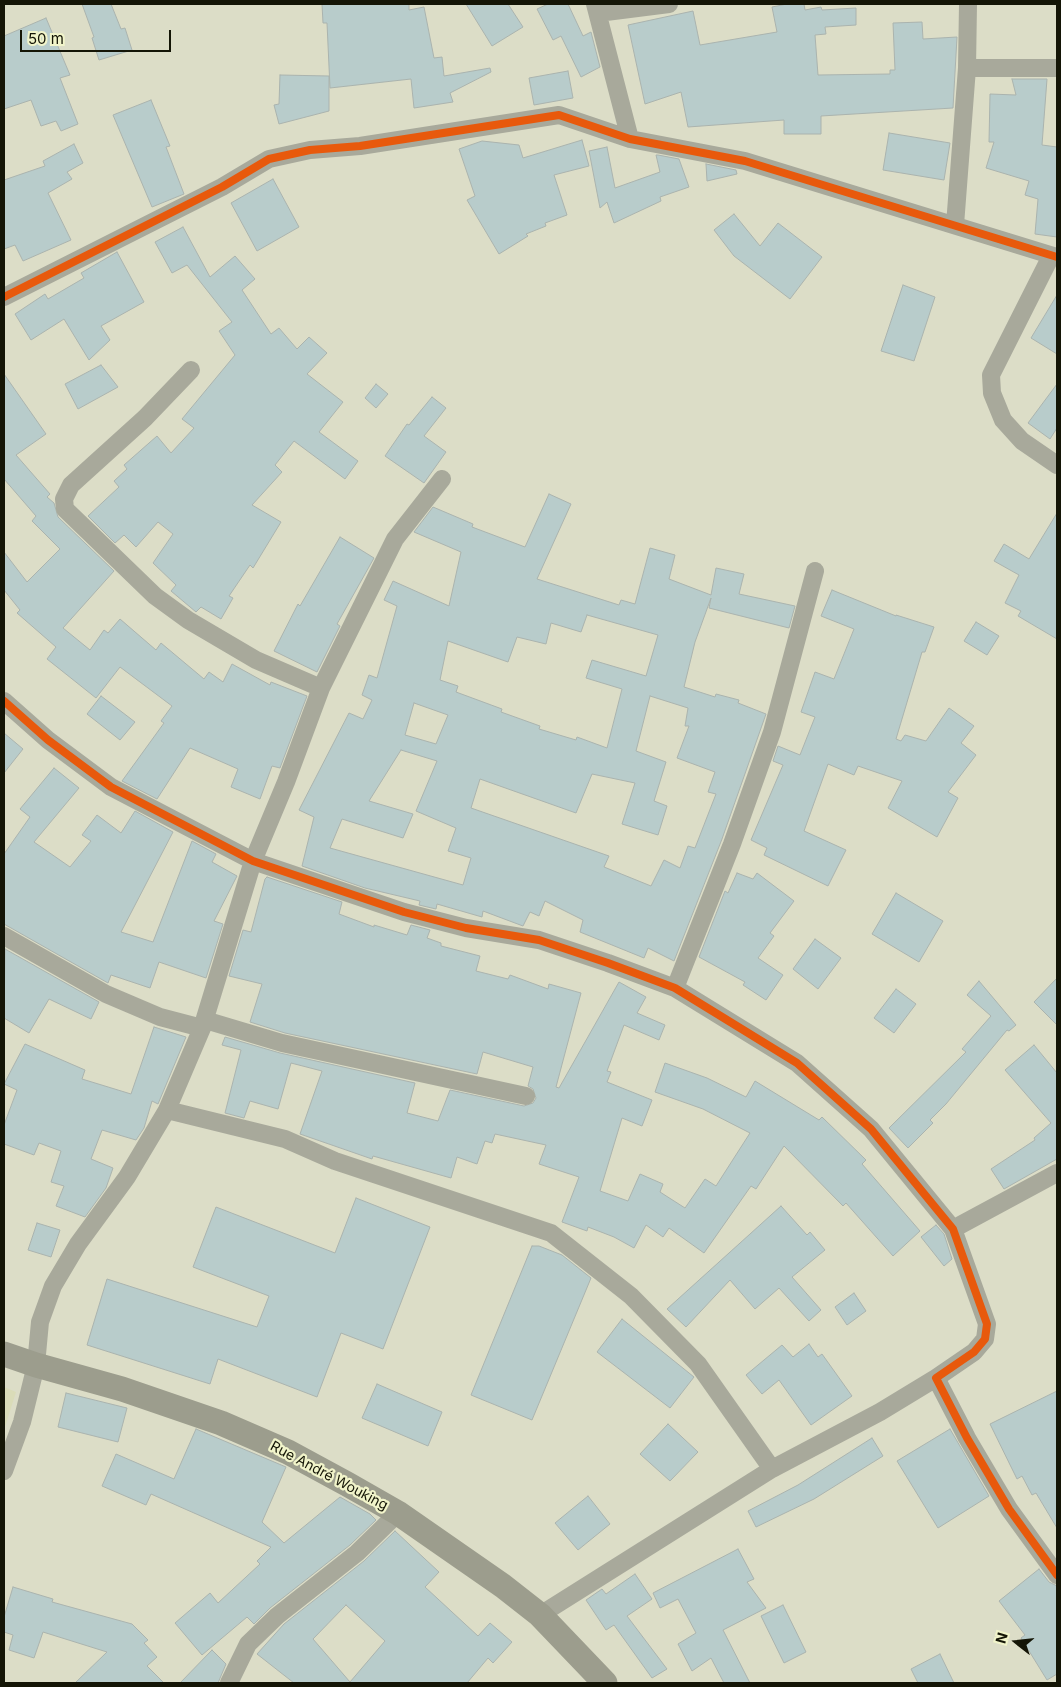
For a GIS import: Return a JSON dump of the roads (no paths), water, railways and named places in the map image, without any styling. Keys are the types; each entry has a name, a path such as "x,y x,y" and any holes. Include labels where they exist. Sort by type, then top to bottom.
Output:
{"street":[{"path":"630,139 597,8 669,4"},
{"path":"954,225 967,68 968,4"},
{"path":"967,68 1057,68"},
{"path":"4,297 222,187 269,159 310,150 360,146 559,115 630,139 745,161 1054,256 1003,348 991,376 992,393 1003,420 1022,440 1057,465"},
{"path":"191,370 146,418 71,485 64,499 65,509 155,596 181,615 256,660 321,688"},
{"path":"4,1471 22,1422 36,1365 40,1322 53,1286 78,1244 127,1177 167,1110 203,1024 252,861 286,782 321,688 395,539 442,479"},
{"path":"675,988 732,844 772,732 815,571"},
{"path":"4,701 48,740 111,787 252,861 404,912 466,928 539,940 675,988 798,1063 871,1129 953,1229 987,1324 985,1339 974,1352 880,1412 772,1469 540,1615"},
{"path":"4,936 106,994 160,1017 203,1024 526,1096"},
{"path":"167,1110 285,1139 335,1161 551,1233 632,1296 698,1364 772,1469"},
{"path":"953,1229 1057,1174"},
{"name":"Rue André Wouking","path":"4,1354 122,1389 221,1423 288,1452 398,1513 458,1553 540,1615 605,1683"},
{"path":"936,1378 967,1438 1009,1509 1057,1575"},
{"path":"229,1683 248,1644 277,1616 358,1553 398,1513"}]}
